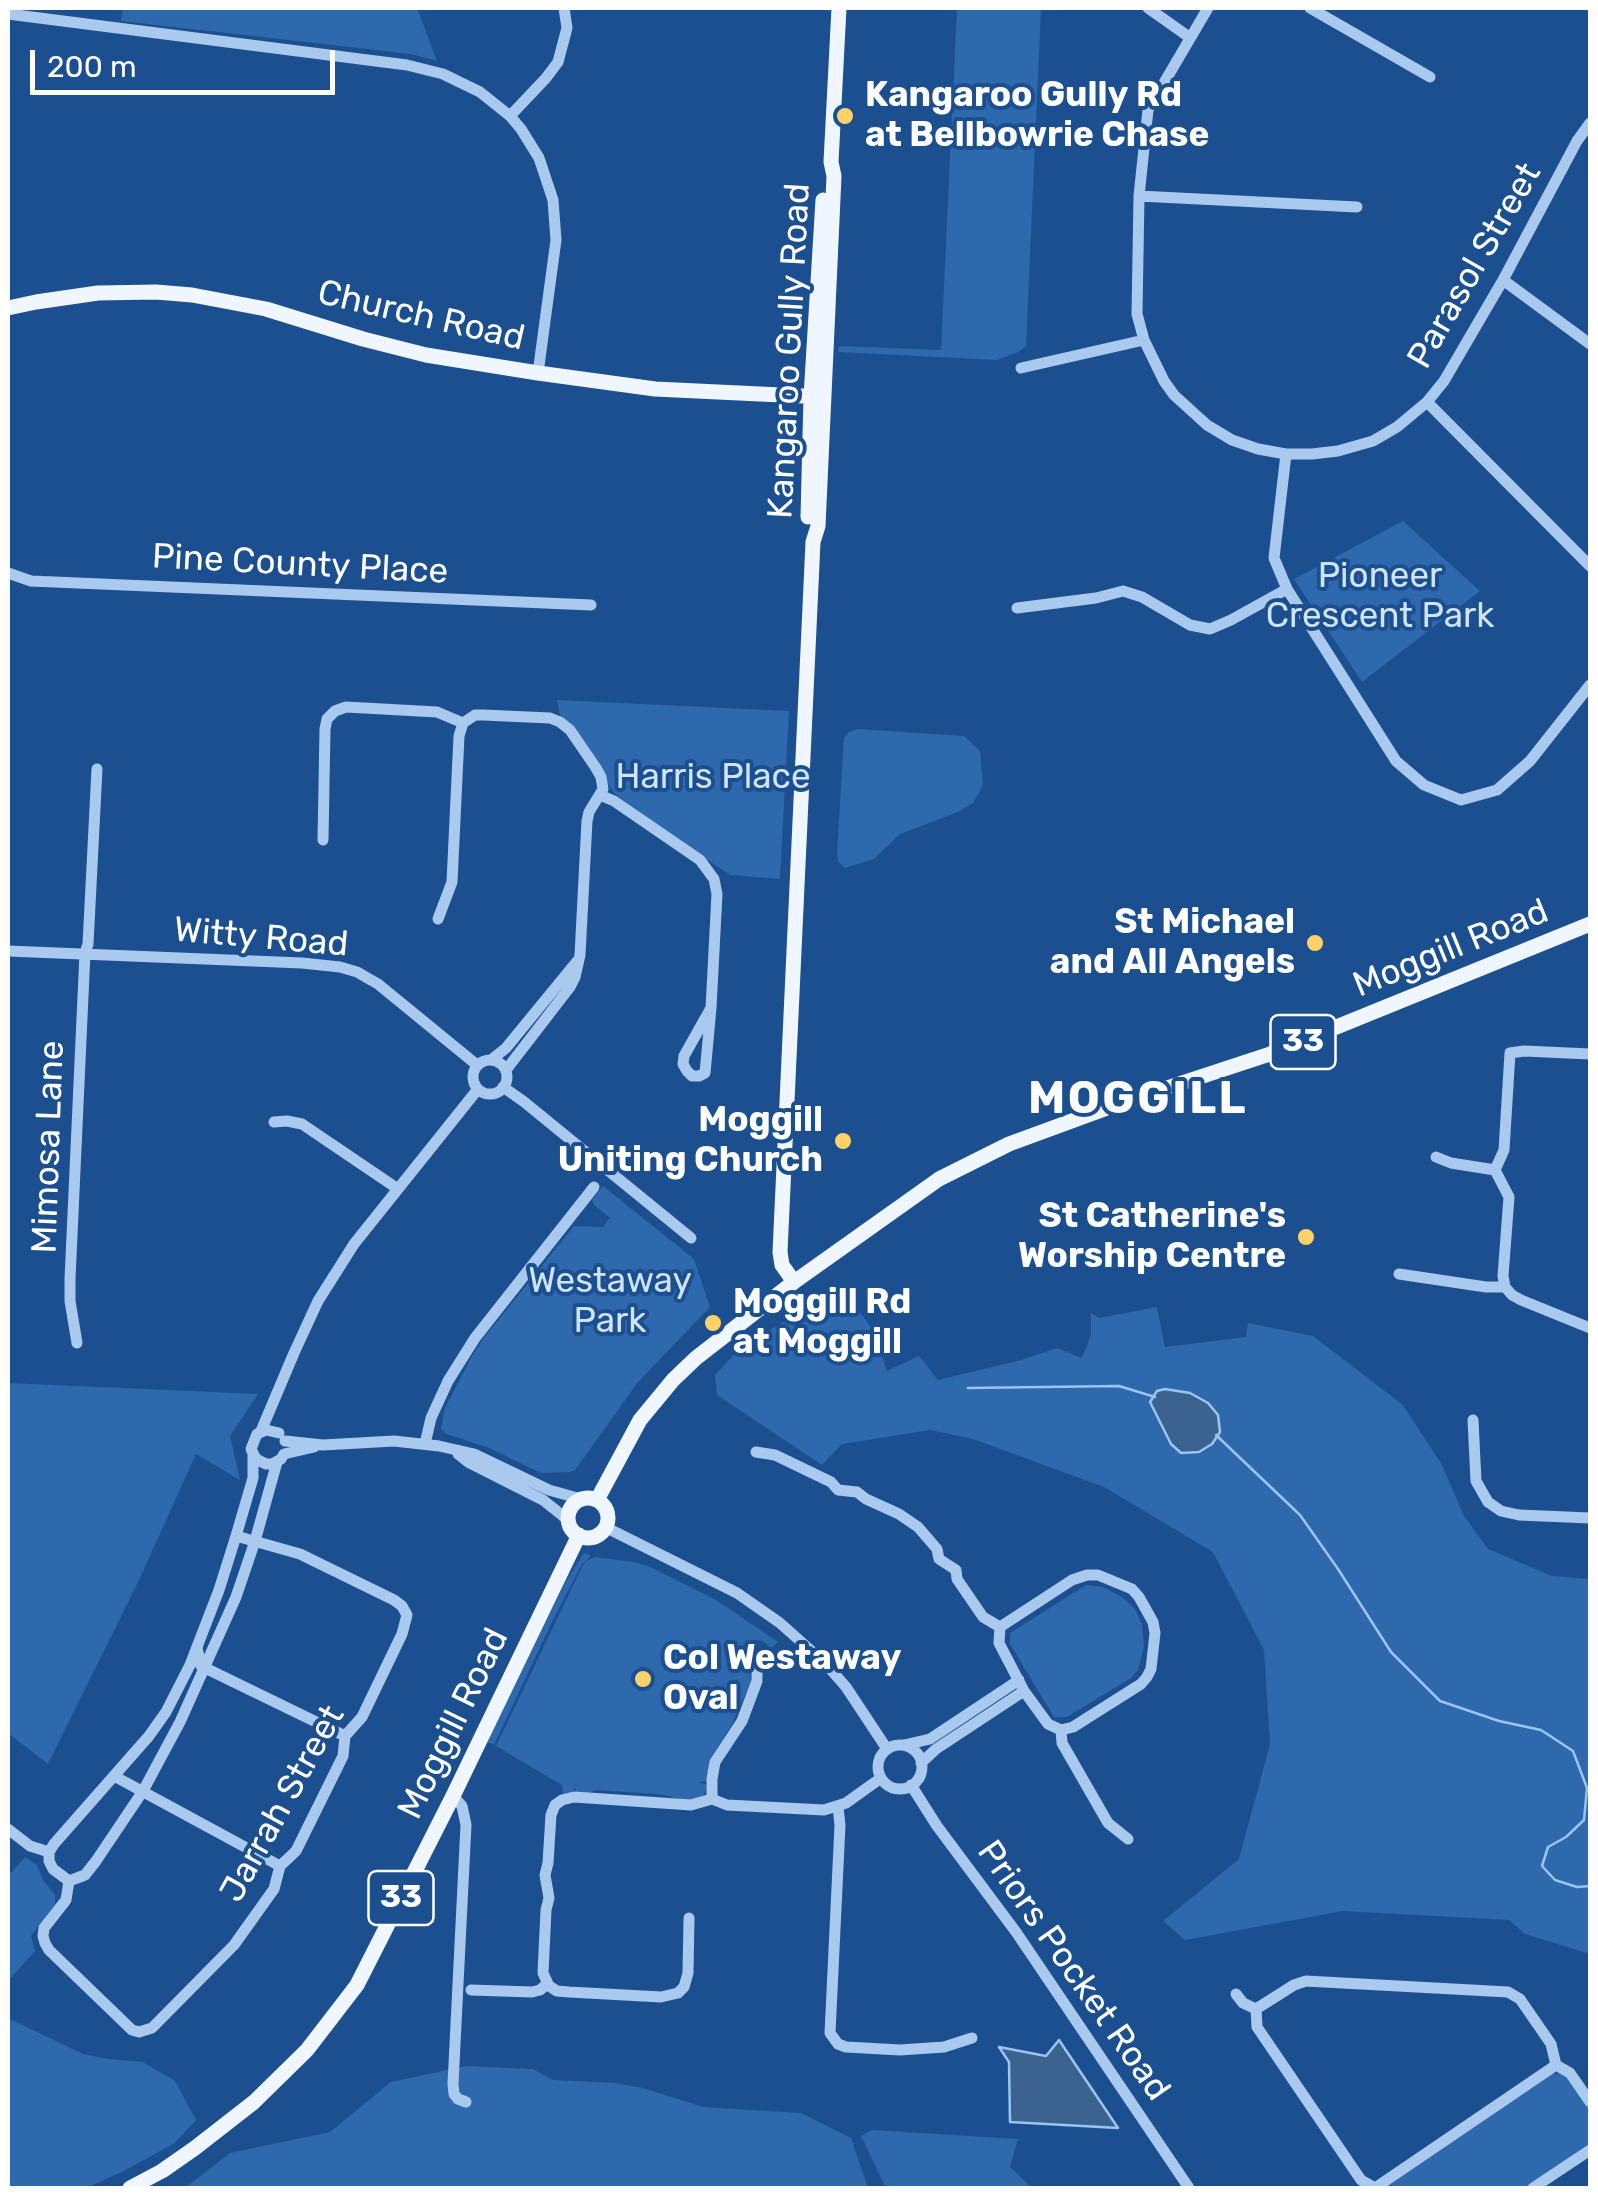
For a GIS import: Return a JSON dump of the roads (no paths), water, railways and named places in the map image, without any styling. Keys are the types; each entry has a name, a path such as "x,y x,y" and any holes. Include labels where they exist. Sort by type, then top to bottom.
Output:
{"main road":[{"name":"Kangaroo Gully Road","path":"794,1282 782,1265 780,1252 813,542 808,526 817,397 824,176 830,162 839,8"},
{"name":"Church Road","path":"8,308 66,296 156,292 192,295 266,309 426,355 655,389 817,397"},
{"name":"Moggill Road","path":"589,1500 640,1420 673,1380 722,1336 794,1282 940,1180 995,1150 1270,1054 1590,924"},
{"name":"33","path":"568,1520 571,1507 589,1500"},
{"path":"568,1520 579,1536 591,1537 602,1532 607,1521 605,1509 589,1500"},
{"name":"Moggill Road","path":"130,2188 162,2171 254,2102 308,2050 357,1985 579,1536"}],"street":[{"path":"510,116 558,62 567,28 564,8"},
{"path":"1148,8 1189,37"},
{"name":"Parasol Street","path":"1208,8 1148,110 1139,196 1138,314 1144,340 1174,395 1207,425 1258,449 1312,454 1374,441 1427,402 1444,381 1590,124"},
{"path":"1310,8 1430,77"},
{"path":"8,14 425,68 462,82 494,102 510,116 539,158 556,214 555,256 538,373"},
{"path":"1139,196 1356,207"},
{"path":"1502,280 1590,344"},
{"path":"1020,368 1144,340"},
{"path":"1427,402 1590,566"},
{"path":"1286,454 1274,558 1287,589 1396,761 1424,785 1461,800 1497,790 1530,762 1590,686"},
{"name":"Pine County Place","path":"8,573 31,581 590,606"},
{"path":"1017,608 1123,591 1190,626 1210,630 1287,589"},
{"path":"323,840 325,729 326,719 335,711 346,707 436,712 463,723"},
{"path":"438,919 452,882 459,736 463,723 475,715 550,718 560,722 570,730 601,777 603,788 587,821 579,959 576,978 506,1070"},
{"name":"Mimosa Lane","path":"77,1343 70,1279 84,953 88,944 97,769"},
{"path":"600,795 700,860 714,879 717,894 711,1008 705,1073 692,1076 683,1064 684,1056 711,1008"},
{"name":"Witty Road","path":"8,951 340,966 378,984 477,1066"},
{"path":"491,1060 500,1062 507,1079 494,1094 478,1090 473,1080 477,1066 500,1055 579,959"},
{"path":"1590,1054 1524,1050 1510,1053 1504,1150 1496,1170 1509,1197 1502,1276 1505,1287 1512,1296 1590,1328"},
{"path":"503,1087 692,1238"},
{"path":"261,1432 318,1301 354,1244 478,1090"},
{"path":"274,1122 302,1124 398,1189"},
{"path":"1436,1157 1496,1170"},
{"path":"425,1444 431,1418 448,1381 475,1338 594,1188"},
{"path":"1398,1274 1505,1287"},
{"path":"280,1390 281,1448 236,1597 206,1669 143,1791 85,1876 69,1881 52,1869 49,1852 159,1722 197,1648 219,1590 252,1478 252,1444 257,1434 270,1430 281,1448"},
{"path":"1473,1420 1473,1466 1476,1482 1488,1502 1500,1511 1519,1515 1590,1518"},
{"path":"253,1454 266,1464 281,1448 379,1441 425,1444 474,1454 549,1490 589,1500"},
{"path":"454,1451 542,1500 568,1520"},
{"path":"756,1452 774,1456 831,1482 838,1490 857,1492 899,1514 937,1549 939,1559 956,1570 957,1579 983,1617 1000,1627"},
{"path":"605,1527 737,1593 780,1623 846,1687 887,1749"},
{"name":"Jarrah Street","path":"69,1881 66,1900 44,1928 45,1943 125,2024 138,2032 152,2028 234,1945 274,1889 280,1866 296,1852 342,1756 345,1736 362,1718 402,1634 407,1615 402,1606 300,1554 236,1536"},
{"path":"1098,1574 1132,1588 1153,1622 1151,1669 1141,1684 1073,1727 1061,1730 1048,1724 1022,1686 999,1643 1000,1627 1072,1580 1098,1574"},
{"path":"197,1648 206,1669 345,1736"},
{"path":"712,1799 715,1762 742,1721 757,1681 756,1654"},
{"path":"904,1746 917,1754 921,1764 919,1777 911,1785 895,1788 881,1778 878,1762 887,1749 930,1739 1022,1686"},
{"path":"921,1764 1022,1686"},
{"path":"1061,1730 1062,1742 1108,1823 1128,1839"},
{"path":"114,1776 280,1866"},
{"path":"689,1918 688,1973 678,1993 661,1997 569,1992 547,1984 543,1973 549,1893 545,1875 555,1804 574,1798 691,1805 712,1799 727,1806 824,1810 838,1807 881,1778"},
{"name":"Priors Pocket Road","path":"911,1785 1189,2188"},
{"path":"453,1796 462,1806 466,1825 453,2084 454,2094 466,2102"},
{"path":"838,1807 830,2033 838,2044 846,2047 886,2049 927,2050 972,2038"},
{"path":"8,1829 30,1846 49,1852"},
{"path":"1256,2010 1306,1981 1508,1992 1520,1999 1551,2044 1556,2065 1570,2073 1590,2102"},
{"path":"471,1990 532,1992 547,1984"},
{"path":"1236,1994 1256,2010"},
{"path":"1256,2010 1258,2027 1361,2180 1375,2188 1556,2065"},
{"path":"1533,2188 1590,2150"}],"waterway":[{"path":"968,1388 1119,1386 1155,1397"},
{"path":"1216,1435 1300,1515 1391,1652 1440,1701 1541,1730 1573,1751 1587,1788 1584,1820 1548,1847 1542,1866 1555,1880 1577,1887 1590,1886"}],"place":[{"name":"Kangaroo Gully Rd at Bellbowrie Chase","path":"845,116"},
{"name":"St Michael and All Angels","path":"1315,943"},
{"name":"Moggill Uniting Church","path":"843,1141"},
{"name":"St Catherine's Worship Centre","path":"1306,1237"},
{"name":"Moggill Rd at Moggill","path":"713,1323"},
{"name":"Col Westaway Oval","path":"643,1679"}],"district":[{"name":"MOGGILL","path":"1138,1100"}],"park label":[{"name":"Pioneer Crescent Park","path":"1380,597"},
{"name":"Harris Place","path":"713,778"},
{"name":"Westaway Park","path":"610,1302"}]}
